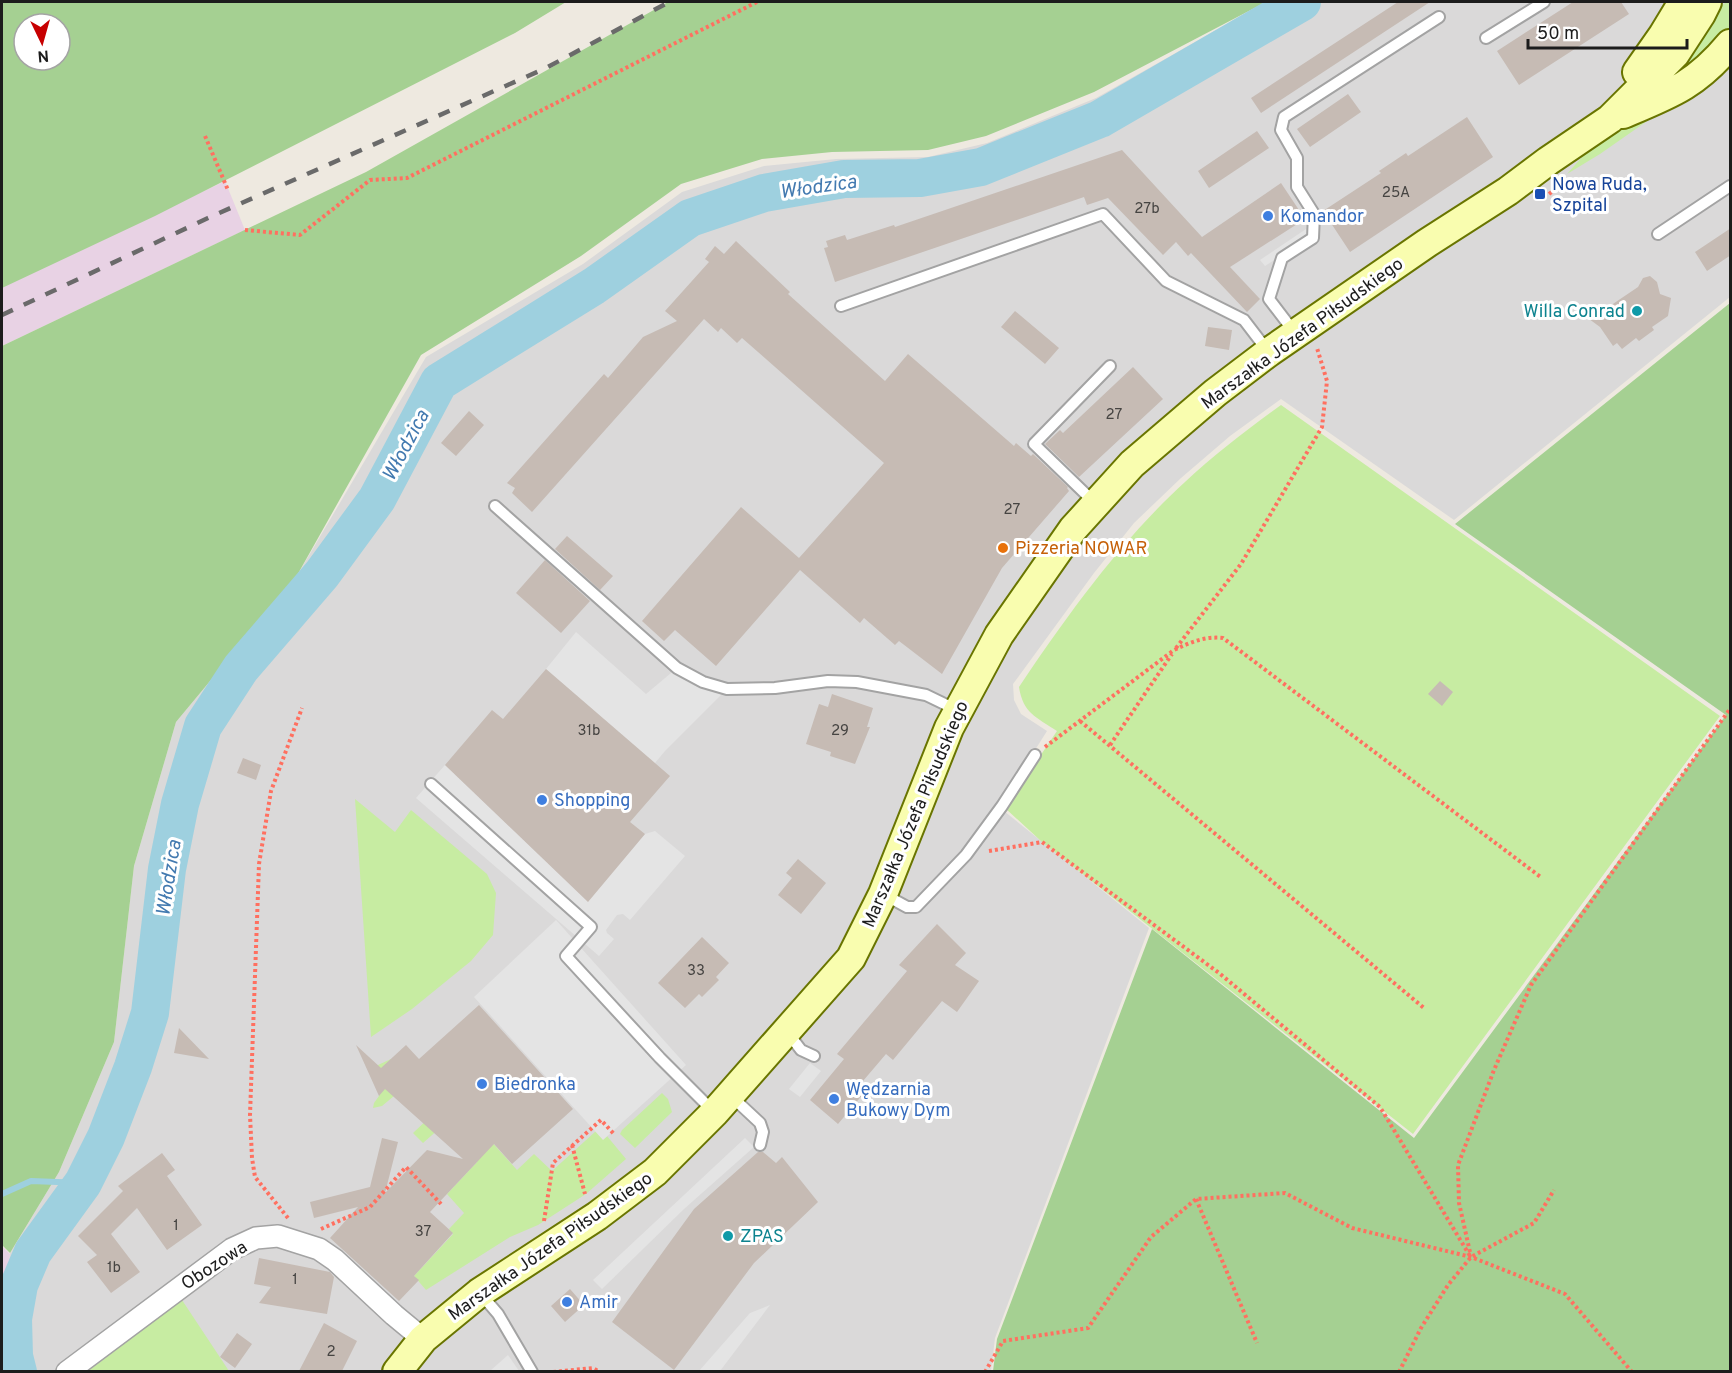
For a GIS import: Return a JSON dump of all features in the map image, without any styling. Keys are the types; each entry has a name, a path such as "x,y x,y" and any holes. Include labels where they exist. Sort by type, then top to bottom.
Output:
{"street":[{"name":"Marszałka Józefa Piłsudskiego","path":"1564,150 1642,65 1683,2"},
{"name":"Marszałka Józefa Piłsudskiego","path":"397,1371 423,1339 479,1293 597,1216 655,1172 722,1104 850,958 883,894 957,711 999,635 1073,529 1132,464 1215,393 1269,352 1305,338 1427,243 1508,191 1610,119 1675,54 1707,2"},
{"path":"1610,119 1691,83 1713,65 1731,44"},
{"name":"Obozowa","path":"67,1371 232,1249 256,1238 278,1236 300,1241 319,1249 335,1260 423,1339"}],"lane":[{"path":"1486,38 1545,2"},
{"path":"1305,338 1269,299 1282,258 1313,237 1314,214 1297,187 1297,159 1281,130 1284,117 1439,17"},
{"path":"1658,234 1731,186"},
{"path":"841,306 1103,214 1166,281 1244,320 1269,352"},
{"path":"1096,504 1034,444 1110,366"},
{"path":"495,506 677,668 703,682 727,689 775,688 828,681 856,682 926,695 957,711"},
{"path":"883,894 907,907 916,907 966,855 1002,806 1035,755"},
{"path":"431,784 591,927 566,956 678,1076 722,1104 760,1123 763,1132 759,1145"},
{"path":"787,1032 801,1050 814,1056"},
{"path":"479,1293 498,1314 532,1371"}],"path":[{"path":"245,230 300,235 370,180 407,178 757,2"},
{"path":"205,136 228,190"},
{"path":"1110,745 1174,650 1240,564 1322,428 1327,381 1305,338"},
{"path":"1035,755 1174,650 1199,640 1212,637 1224,638 1542,878"},
{"path":"300,1241 302,1235 255,1177 249,1115 259,864 271,791 302,708"},
{"path":"1471,1257 1459,1203 1458,1165 1490,1080 1531,985 1731,709"},
{"path":"1080,720 1424,1008"},
{"path":"966,855 1042,842 1219,973 1380,1107 1471,1257"},
{"path":"544,1221 553,1163 601,1120 614,1134"},
{"path":"572,1145 586,1194"},
{"path":"300,1241 326,1226 370,1207 406,1167 441,1204"},
{"path":"1399,1371 1421,1328 1448,1285 1471,1257 1534,1223 1554,1190"},
{"path":"985,1371 1002,1341 1088,1328 1152,1237 1196,1199 1285,1193 1352,1228 1471,1257 1565,1294 1632,1371"},
{"path":"1196,1199 1257,1343"},
{"path":"553,1371 593,1368 600,1371"}],"shaded area":[{"path":"1266,2 1730,2 1730,297 1454,520 1281,399 1230,436 1134,523 1094,573 1013,684 1014,700 1021,714 1047,731 999,807 1149,928 995,1338 991,1371 2,1372 2,1324 10,1253 59,1172 114,1042 134,866 176,722 295,579 426,357 583,264 682,192 764,166 836,159 928,157 987,143 1096,98"},
{"path":"225,181 245,230 2,346 2,287"},
{"path":"1306,229 1311,236 1265,266 1260,260"},
{"path":"576,632 646,694 677,668 727,689 655,763 546,669"},
{"path":"445,765 588,901 645,834 655,831 685,856 630,920 623,914 617,915 606,930 614,939 599,956 416,798"},
{"path":"556,920 686,1065 603,1140 474,997"},
{"path":"810,1063 821,1071 800,1097 789,1089"},
{"path":"745,1138 754,1147 684,1209 602,1289 593,1280"},
{"path":"2,1246 10,1254 2,1324"},
{"path":"770,1305 720,1371 699,1371 750,1313"},
{"path":"508,1355 519,1371 490,1371"}],"green space":[{"path":"2,2 566,2 515,33 155,216 2,288"},
{"path":"668,2 1266,2 1094,92 986,136 928,150 832,152 762,159 681,184 581,256 421,355 295,579 176,722 134,866 114,1042 59,1172 10,1253 2,1245 2,346 366,172"},
{"path":"1730,2 1730,33 1671,80 1722,5"},
{"path":"1663,110 1600,154 1567,174 1605,131"},
{"path":"1730,303 1730,1371 993,1371 997,1339 1152,929 1414,1138 1726,715 1455,524"},
{"path":"1281,405 1720,716 1413,1134 1042,842 1005,808 1057,731 1032,714 1021,696 1019,687 1037,660 1096,580 1139,528 1196,472"},
{"path":"355,799 395,832 411,810 487,874 496,893 493,935 471,961 412,1009 371,1037"},
{"path":"391,1059 448,1122 463,1110 517,1170 534,1154 552,1171 596,1131 603,1139 607,1136 626,1159 586,1194 538,1225 510,1237 426,1290 414,1276 453,1234 449,1229 464,1213 447,1194 477,1162 440,1128 423,1143 413,1133 431,1116 394,1096 382,1106 373,1108 379,1096 378,1065"},
{"path":"662,1093 668,1099 672,1112 635,1148 620,1134"},
{"path":"182,1300 229,1371 88,1371"}],"building":[{"path":"1398,2 1430,2 1261,113 1251,98"},
{"path":"1573,2 1621,2 1629,14 1519,85 1497,51"},
{"path":"1348,94 1361,112 1310,147 1297,129"},
{"path":"1467,117 1493,157 1350,252 1323,211 1381,173 1379,171 1406,153 1408,156"},
{"path":"1257,131 1269,148 1209,188 1198,171"},
{"path":"1122,150 1202,237 1281,183 1305,219 1230,267 1260,299 1247,312 1191,253 1188,256 1176,242 1163,255 1108,198 1087,205 1084,197 835,282 824,248 828,247 826,241 845,235 847,240 894,225 895,227"},
{"path":"1731,228 1731,255 1707,271 1695,252"},
{"path":"736,241 790,292 788,294 885,381 908,354 1014,446 1016,443 1031,456 1033,454 1068,487 1069,491 1002,568 942,674 899,641 895,645 864,618 860,623 800,570 716,666 675,630 664,641 642,621 741,507 799,558 884,463 742,338 737,343 721,328 718,332 704,319 532,512 512,493 515,488 507,483 604,374 608,378 643,337 677,321 665,311 709,262 705,259 715,246 724,254"},
{"name":"Willa Conrad","path":"1650,276 1657,282 1660,294 1671,298 1668,316 1652,327 1654,330 1639,341 1636,338 1622,349 1617,343 1613,346 1600,327 1585,316 1601,312 1638,287 1643,278"},
{"path":"1015,311 1059,348 1045,364 1001,327"},
{"path":"1208,327 1232,330 1229,350 1205,346"},
{"path":"1133,367 1163,399 1079,477 1045,444 1060,430 1063,433"},
{"path":"469,411 484,425 456,456 441,443"},
{"path":"567,536 613,576 600,590 555,549"},
{"path":"545,560 590,601 561,633 516,593"},
{"name":"Shopping","path":"546,669 670,776 630,822 645,834 588,902 445,765 492,710 503,719"},
{"path":"1440,681 1453,692 1442,706 1428,694"},
{"path":"832,694 873,708 867,727 870,727 855,764 830,756 831,752 806,744 819,704 828,707"},
{"path":"243,758 261,765 256,780 237,773"},
{"path":"798,859 826,883 801,914 778,895 792,878 786,873"},
{"path":"937,924 966,953 955,965 979,981 957,1012 942,1001 893,1060 886,1054 857,1088 864,1093 838,1124 810,1100 844,1059 837,1054 907,971 899,965"},
{"path":"702,937 729,963 716,977 719,980 702,997 699,994 685,1008 658,983"},
{"path":"479,1005 573,1109 512,1164 494,1144 430,1212 453,1233 414,1276 419,1280 399,1301 330,1238 358,1207 314,1218 310,1202 370,1187 382,1138 398,1142 385,1193 427,1150 463,1159 385,1089 379,1096 356,1045 381,1068 406,1045 419,1059"},
{"path":"179,1028 209,1059 174,1053"},
{"name":"ZPAS","path":"758,1152 763,1152 776,1163 782,1157 818,1202 754,1263 674,1370 612,1322 694,1209"},
{"path":"162,1153 175,1170 167,1176 202,1225 167,1250 137,1208 111,1234 140,1272 111,1293 87,1262 97,1255 78,1236 123,1191 118,1186"},
{"path":"259,1258 330,1272 334,1277 327,1314 259,1303 271,1287 254,1284"},
{"path":"570,1289 584,1305 565,1322 551,1306"},
{"path":"324,1323 357,1341 342,1371 299,1371"},
{"path":"237,1333 252,1344 235,1368 220,1357"}],"waterway":[{"name":"Włodzica","path":"18,1372 14,1356 13,1319 19,1285 33,1252 83,1183 106,1137 133,1067 150,1013 167,869 180,804 203,726 241,668 322,574 377,499 439,382 594,286 690,218 764,193 844,179 920,178 981,167 1100,119 1302,2"},
{"path":"2,1194 31,1181 83,1183"}],"railway":[{"path":"2,315 208,218 546,68 669,2"}],"place":[{"name":"Nowa Ruda, Szpital","path":"1540,194"},
{"name":"Komandor","path":"1268,216"},
{"name":"Willa Conrad","path":"1637,311"},
{"name":"Pizzeria NOWAR","path":"1003,548"},
{"name":"Shopping","path":"542,800"},
{"name":"Biedronka","path":"482,1084"},
{"name":"Wędzarnia Bukowy Dym","path":"834,1099"},
{"name":"ZPAS","path":"728,1236"},
{"name":"Amir","path":"567,1302"}]}
